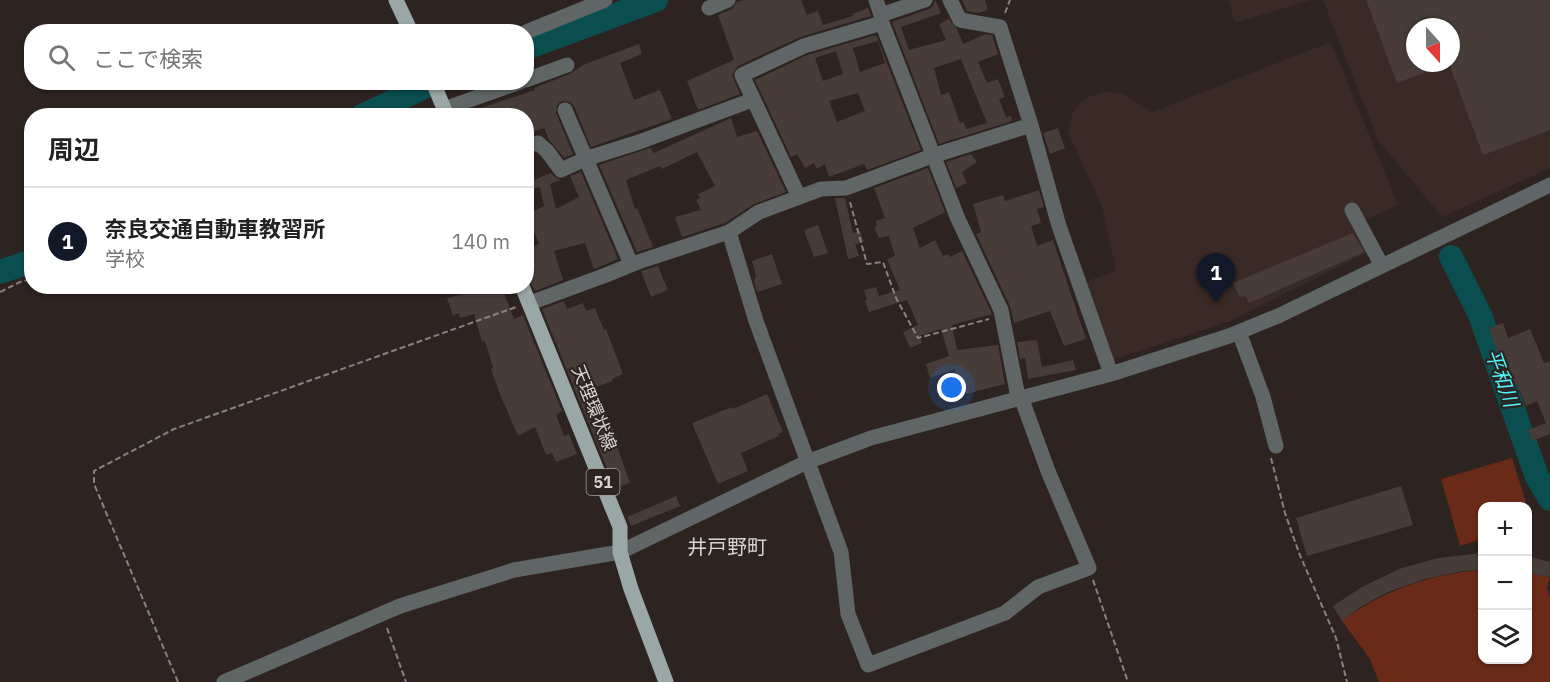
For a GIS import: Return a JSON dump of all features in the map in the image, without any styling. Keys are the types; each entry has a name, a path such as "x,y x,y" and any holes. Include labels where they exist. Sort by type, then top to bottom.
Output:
{"main road":[{"path":"396,0 407,24"},
{"path":"436,90 444,108"},
{"name":"天理環状線","path":"526,294 620,527 620,552 631,589 666,682"}],"street":[{"path":"534,29 605,0"},
{"path":"709,9 728,0"},
{"path":"799,197 742,75 879,13 925,0"},
{"path":"950,0 960,20 1000,27 1031,125 1059,226 1111,374"},
{"path":"729,232 756,321 841,552 848,615 868,665 1005,614 1038,587 1089,568 1020,397 1003,316 932,156 879,13"},
{"path":"534,77 567,65"},
{"path":"447,108 497,90"},
{"path":"534,144 538,143 547,151 561,170 585,159 639,142 752,100"},
{"path":"565,110 631,264"},
{"path":"530,303 631,264 729,232 759,212 821,189 846,188 932,156 1031,125"},
{"path":"224,682 400,606 514,570 620,552 807,462 871,438 1111,374 1239,332 1550,185"},
{"path":"1352,210 1382,266"},
{"path":"1239,332 1263,397 1272,447"}],"path":[{"path":"846,188 867,264 883,262 896,298 918,338 1003,316"},
{"path":"0,292 24,281"},
{"path":"178,682 94,484 94,471 174,429 530,303"},
{"path":"1272,447 1285,513 1299,553 1336,638 1347,682"},
{"path":"1089,568 1128,682"},
{"path":"383,614 406,682"}],"shaded area":[{"path":"1228,0 1311,0 1235,23"},
{"path":"1323,0 1550,0 1550,168 1442,217 1378,140"},
{"path":"1331,42 1398,205 1363,221 1376,248 1228,322 1109,361 1085,282 1116,271 1102,207 1068,132 1072,114 1084,99 1102,92 1122,93 1152,112"},
{"path":"1512,458 1526,502 1478,502 1478,540 1460,546 1441,479"},
{"path":"1478,570 1478,664 1532,664 1532,574 1550,577 1547,588 1550,597 1550,682 1379,682 1370,659 1342,621 1374,601 1408,585"}],"building":[{"path":"744,0 801,0 807,15 818,11 823,25 853,16 852,14 868,8 871,16 800,37 738,66 732,75 740,94 698,110 687,81 734,60 718,15"},
{"path":"935,0 941,13 901,27 909,50 946,40 939,24 949,19 957,29 963,44 986,34 992,35 998,54 978,62 987,83 998,79 1005,97 999,99 1006,117 1011,116 1012,121 939,144 892,22 933,6","holes":["961,59 987,123 966,129 964,122 960,123 949,92 941,95 934,68"]},
{"path":"962,0 985,0 988,10 978,13 967,11"},
{"path":"1366,0 1550,0 1550,130 1483,155 1452,72 1460,72 1460,18 1406,18 1406,72 1427,72 1397,83"},
{"path":"876,35 921,150 867,170 864,164 829,177 825,164 817,169 814,163 805,168 797,154 791,157 755,80 807,55","holes":["878,41 885,63 860,72 853,48","836,51 843,74 823,81 815,58","858,93 865,111 837,122 829,101"]},
{"path":"639,44 642,54 620,63 634,100 660,90 672,119 591,147 574,106 570,102 562,101 557,105 556,113 573,154 564,158 549,140 544,128 534,131 534,108 481,108 535,90 534,88 570,74 583,65"},
{"path":"731,118 737,137 757,131 786,192 754,204 725,223 682,237 675,217 701,210 696,200 700,198 698,194 715,186 697,152 662,169 660,166 626,180 635,209 637,208 653,247 637,252 599,165 650,148 654,153"},
{"path":"1058,128 1065,148 1050,154 1043,133"},
{"path":"971,154 977,162 962,172 967,183 956,188 946,162"},
{"path":"928,168 945,212 913,228 920,248 935,240 943,256 948,254 950,257 962,251 992,314 952,325 957,350 998,345 1005,384 966,394 966,392 962,393 955,369 930,378 926,364 949,356 941,329 919,336 922,343 910,348 903,332 918,325 907,300 869,312 865,301 867,300 864,290 876,287 879,296 900,290 887,259 895,256 889,236 879,238 874,227 877,226 876,221 885,218 874,188"},
{"path":"581,172 618,259 594,269 585,243 554,251 563,280 535,291 534,246 539,244 534,232 534,211 544,206 540,187 534,188 534,180 551,173 561,180 550,184 556,209 579,197 570,176"},
{"path":"1039,190 1044,207 1037,209 1041,223 1031,226 1037,246 1053,240 1086,339 1064,346 1050,311 1014,323 1010,306 976,234 981,232 973,204 1003,195 1005,201"},
{"path":"835,198 845,198 853,233 860,231 864,242 855,244 859,256 848,259"},
{"path":"818,225 828,253 814,257 804,230"},
{"path":"1353,233 1364,252 1249,303 1246,296 1240,297 1233,283"},
{"path":"772,254 782,284 757,292 752,261"},
{"path":"658,266 668,290 651,297 641,271"},
{"path":"463,294 504,294 514,319 523,315 562,411 556,415 564,436 569,434 577,454 556,462 552,453 546,455 535,427 518,436 499,392 485,341 482,342 474,314 460,318 459,313 453,316 447,298"},
{"path":"564,301 567,309 583,303 586,311 595,308 604,330 606,329 623,374 612,379 613,381 596,387 620,445 617,446 630,483 615,488 542,309"},
{"path":"1503,323 1508,338 1530,329 1544,363 1550,361 1550,434 1532,441 1528,430 1546,423 1537,401 1526,406 1517,384 1510,387 1489,328"},
{"path":"1037,340 1042,367 1073,360 1076,370 1028,379 1025,358 1020,359 1017,342"},
{"path":"767,394 783,432 741,453 748,471 718,484 692,423"},
{"path":"1401,486 1413,525 1307,556 1296,518"},
{"path":"676,496 680,506 631,526 627,517"},
{"path":"1478,553 1478,570 1425,579 1388,592 1362,606 1342,621 1333,606 1362,587 1399,569 1438,558"},
{"path":"1532,557 1550,562 1550,577 1532,574"}],"waterway":[{"path":"534,45 656,0"},
{"path":"379,108 418,90"},
{"name":"平和川","path":"1451,257 1480,315 1537,477 1550,499"},
{"path":"0,272 24,264"}],"place":[{"name":"奈良交通自動車教習所","path":"1216,303"}],"district":[{"name":"井戸野町","path":"727,547"}]}
